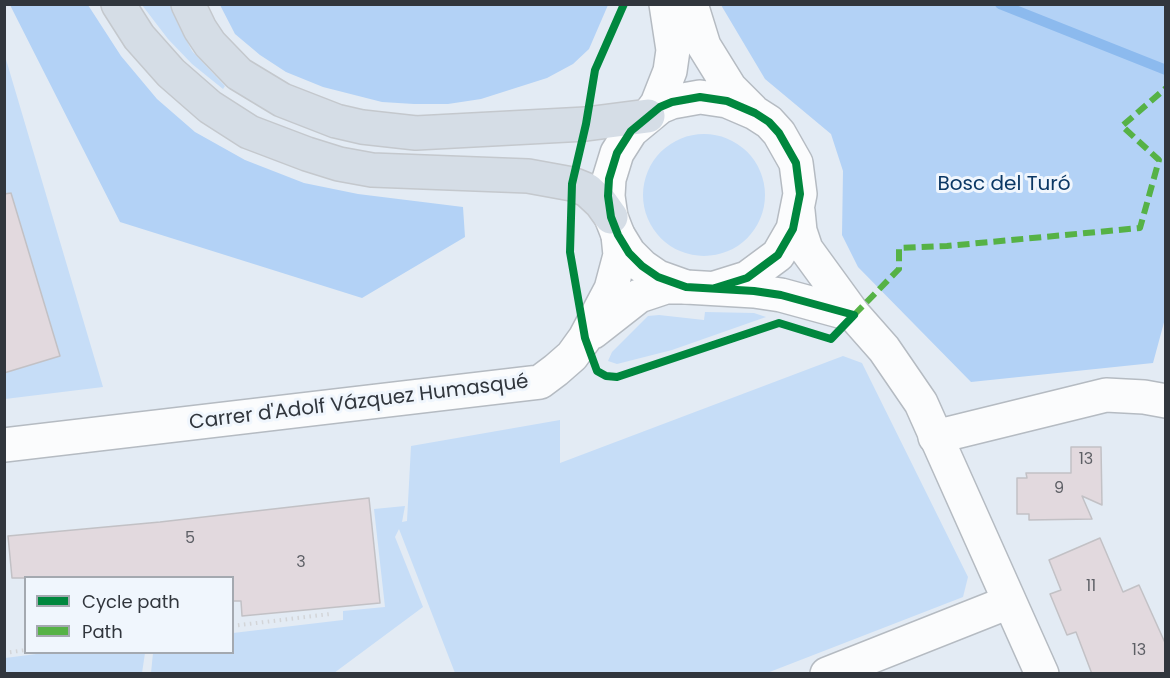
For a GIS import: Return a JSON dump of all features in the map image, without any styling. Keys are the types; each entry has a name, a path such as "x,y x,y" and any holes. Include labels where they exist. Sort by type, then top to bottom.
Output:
{"highway":[{"path":"118,4 139,37 171,73 210,107 249,132 339,164 372,170 510,174 558,180 587,190 601,203 614,226"},
{"path":"188,4 210,44 239,74 282,100 336,121 378,130 417,132 586,124 648,116"}],"street":[{"path":"648,116 657,104 670,71 673,50 666,4"},
{"path":"691,4 704,46 718,72 739,98 755,113"},
{"path":"700,97 727,101 769,122 779,133 795,163 800,194 793,229 778,255 747,278 701,287 658,277 629,253 614,226 608,196 609,179 616,153 631,131 648,116 672,102 700,97"},
{"path":"798,211 800,231 806,249 854,315 884,349 921,403 1042,674"},
{"name":"Carrer d'Adolf Vázquez Humasqué","path":"4,445 540,382 572,356 585,338 611,289 620,255 614,226"},
{"path":"585,338 639,296 666,287 701,287 781,296 854,315"},
{"path":"935,437 1106,395 1166,401"},
{"path":"827,674 1009,602"}],"path":[{"path":"234,626 330,614"},
{"path":"4,653 24,650"}],"shaded area":[{"path":"142,5 171,5 192,51 225,86 223,89 192,64 168,39"},
{"path":"5,56 103,387 5,399"},
{"path":"704,134 727,139 747,152 760,172 765,195 760,218 747,238 727,251 704,256 681,251 661,238 648,218 643,195 648,172 661,152 681,139"},
{"path":"705,312 754,313 766,317 672,350 617,364 608,361 612,352 648,316 704,320"},
{"path":"843,356 862,363 968,577 963,597 767,673 455,673 399,529 395,537 423,607 334,673 151,673 153,654 234,654 234,633 343,620 343,611 385,607 374,509 405,506 402,522 407,521 411,446 560,420 560,463"},
{"path":"36,654 145,654 142,673 5,673 5,658"}],"green space":[{"path":"220,4 608,5 589,49 573,64 547,78 481,99 448,104 414,104 382,102 323,87 286,72 260,55 235,34"},
{"path":"10,5 88,5 121,56 157,99 195,132 245,160 304,183 358,194 463,207 465,237 362,298 120,222"},
{"name":"Bosc del Turó","path":"721,5 1165,5 1166,315 1153,363 971,382 858,267 842,235 843,171 831,134 765,79"}],"building":[{"path":"11,193 60,356 4,373 4,194"},
{"path":"1071,447 1101,447 1102,505 1082,496 1092,519 1029,520 1029,514 1017,514 1017,478 1027,478 1026,473 1071,473"},
{"path":"369,498 380,603 242,616 241,601 234,601 234,576 24,576 24,578 12,578 8,536 160,522"},
{"path":"1100,538 1123,592 1139,585 1166,645 1166,674 1092,674 1076,632 1067,635 1050,594 1061,590 1049,560"}],"waterway":[{"path":"1000,4 1166,70"}],"marked path":[{"path":"854,315 899,269 899,248 947,246 1140,228 1159,160 1122,126 1166,88"}],"cycle path":[{"path":"624,4 595,70 586,124 572,184 570,252 585,338 597,371 606,376 617,377 779,323 831,339 854,315 781,295 686,287 658,277 629,253 611,217 608,196 609,179 617,153 631,131 660,107 672,102 700,97 727,101 769,122 779,133 796,163 800,194 793,229 778,255 747,278 715,288"}]}
